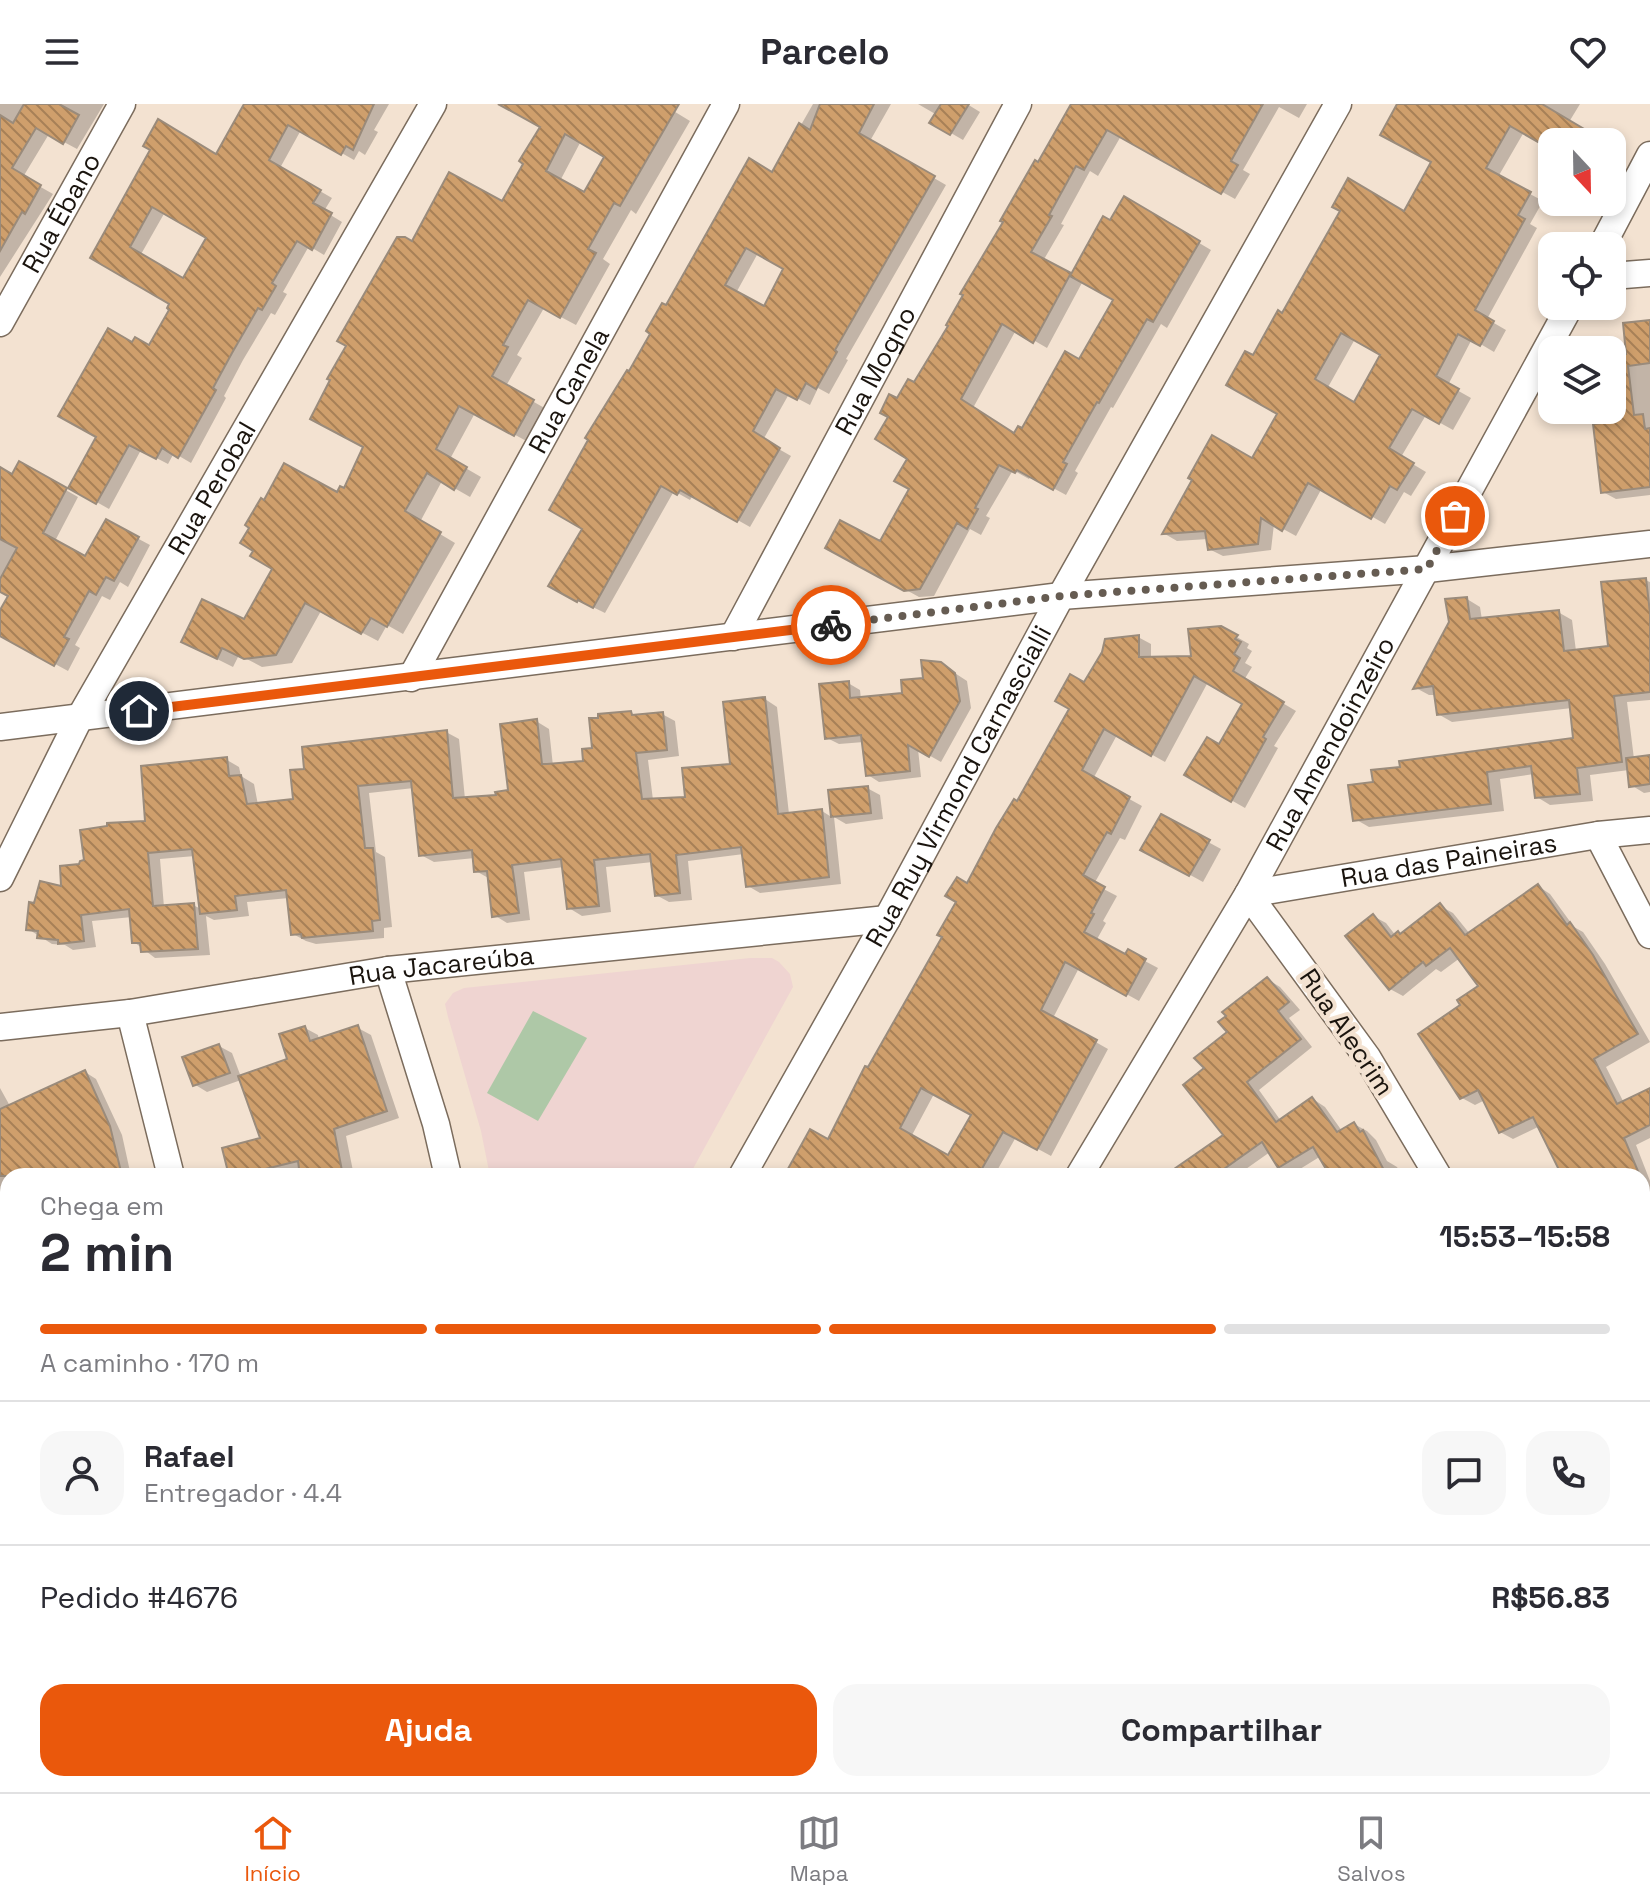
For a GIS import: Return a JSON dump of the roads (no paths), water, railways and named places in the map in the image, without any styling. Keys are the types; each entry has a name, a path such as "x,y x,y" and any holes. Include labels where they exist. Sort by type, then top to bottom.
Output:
{"street":[{"name":"Rua Ébano","path":"0,323 122,104"},
{"name":"Rua Perobal","path":"0,878 79,719 433,104"},
{"name":"Rua Canela","path":"411,678 726,104"},
{"name":"Rua Mogno","path":"733,637 1018,104"},
{"name":"Rua Ruy Virmond Carnascialli","path":"747,1168 887,919 1061,596 1338,104"},
{"path":"1609,232 1650,155"},
{"path":"1626,275 1650,273"},
{"name":"Rua Amendoinzeiro","path":"1090,1168 1248,894 1562,320"},
{"path":"0,727 1061,596 1427,569 1650,544"},
{"name":"Rua das Paineiras","path":"1248,894 1598,835 1650,830"},
{"path":"1598,835 1650,935"},
{"name":"Rua Alecrim","path":"1248,894 1367,1057 1433,1168"},
{"name":"Rua Jacareúba","path":"0,1027 130,1013 388,970 887,919"},
{"path":"388,970 436,1124 446,1168"},
{"path":"130,1013 169,1168"}]}
